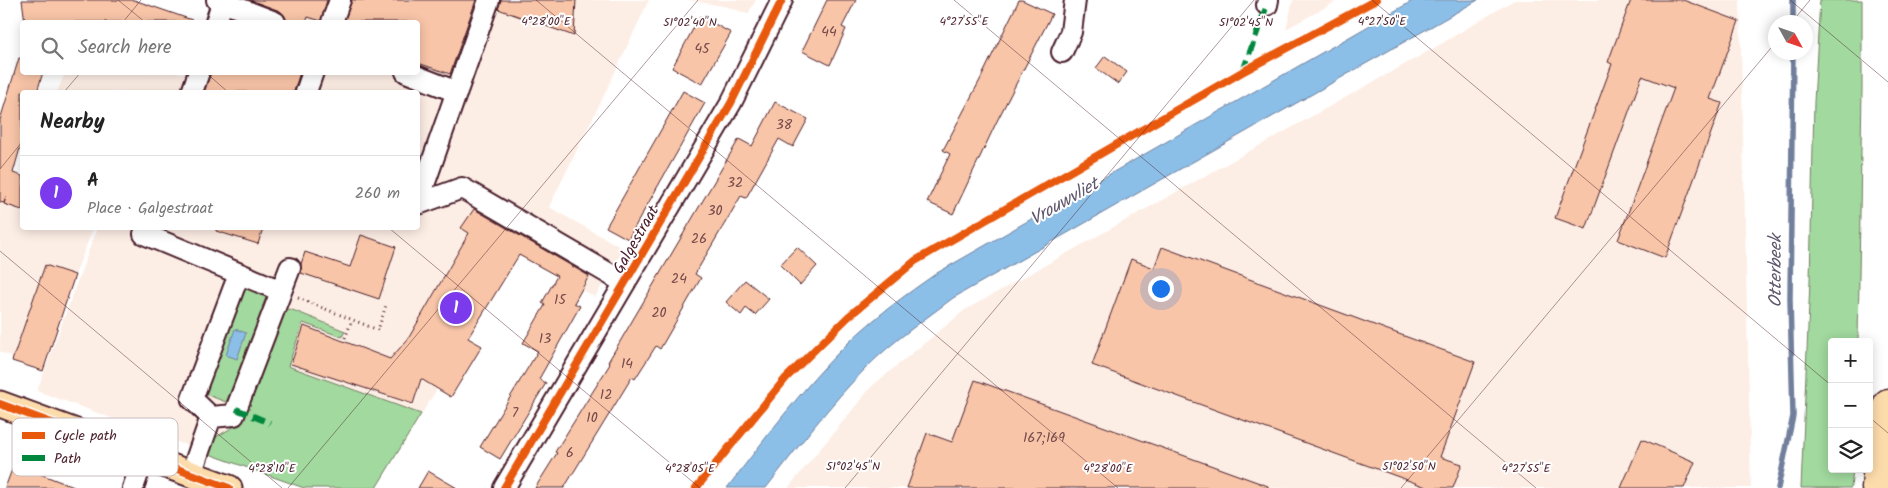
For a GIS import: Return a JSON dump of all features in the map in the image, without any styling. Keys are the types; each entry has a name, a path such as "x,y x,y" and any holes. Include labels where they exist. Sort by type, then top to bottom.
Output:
{"highway":[{"path":"1876,488 1881,427 1888,403"}],"main road":[{"path":"0,404 38,418"},
{"path":"178,469 229,488"}],"street":[{"path":"333,20 340,0"},
{"path":"420,197 489,0"},
{"name":"Galgestraat","path":"504,488 731,103 782,0"},
{"path":"1062,52 1070,32 1074,0"},
{"path":"216,20 221,1 271,20"},
{"path":"193,90 198,75"},
{"path":"307,90 313,75"},
{"path":"414,75 457,92"},
{"path":"420,202 462,188 625,283"},
{"path":"145,230 144,234 281,291"},
{"path":"239,274 192,399 211,417 234,415 290,268"},
{"path":"191,474 211,417"},
{"path":"133,488 137,476"}],"path":[{"path":"281,291 378,330 386,305"},
{"path":"345,338 352,320"}],"shaded area":[{"path":"218,0 649,0 549,207 624,249 595,297 519,256 468,338 482,346 451,397 437,389 376,488 304,488 178,442 178,418 111,418 37,391 96,230 420,230 420,90 58,90 64,75 420,75 420,20 211,20"},
{"path":"688,0 756,0 748,14 728,7"},
{"path":"1293,0 1339,0 1286,29"},
{"path":"1514,0 1740,0 1751,488 788,488 872,386 965,310 1434,48"},
{"path":"0,196 6,197 4,204 20,209 20,230 92,231 75,275 45,265 13,357 0,352"}],"green space":[{"path":"1820,0 1862,0 1858,338 1828,338 1828,473 1853,473 1851,488 1801,488 1810,281 1814,102"},
{"path":"246,287 267,295 262,307 266,309 236,390 232,388 226,402 205,394 210,380 206,378 236,300 241,301"},
{"path":"290,309 345,331 342,337 303,323 288,366 421,414 376,488 304,488 212,455 208,451 211,440 240,423 279,313"}],"water":[{"name":"Vrouwvliet","path":"1414,0 1478,0 953,298 877,357 853,381 802,441 766,488 727,488 784,414 830,361 868,325 913,290 937,273"},
{"path":"235,329 246,333 237,359 226,355"}],"building":[{"path":"22,0 134,0 192,20 25,20"},
{"path":"250,0 327,0 321,20 308,17 307,20 286,20 280,11"},
{"path":"352,0 476,0 450,74 420,64 420,20 345,20"},
{"path":"501,0 576,0 574,36 498,9"},
{"path":"827,0 856,0 842,27 846,29 830,65 802,51"},
{"path":"1019,0 1052,14 997,121 953,214 927,202 950,154 943,150"},
{"path":"1631,0 1683,0 1739,21 1710,99 1722,103 1665,258 1618,240 1674,88 1642,76 1586,229 1555,218 1612,64 1608,62"},
{"path":"700,16 731,33 702,84 672,68"},
{"path":"1105,56 1127,72 1118,84 1096,68"},
{"path":"20,58 20,75 42,75 38,90 20,90 20,148 13,173 20,175 20,209 4,204 6,197 4,203 0,202 0,120"},
{"path":"210,75 299,75 295,90 205,90"},
{"path":"683,91 705,103 628,239 606,227"},
{"path":"775,102 808,119 793,147 779,139 746,198 741,196 695,274 701,278 660,349 656,346 635,379 632,377 564,488 535,488 557,453 555,452 610,364 608,362 739,139 752,146"},
{"path":"474,209 589,276 574,303 580,306 539,379 546,383 500,459 480,447 538,351 523,343 545,305 542,303 557,276 519,255 468,338 482,346 451,397 421,379 413,404 291,364 304,326 390,359 408,339 469,233 461,228"},
{"path":"216,230 262,230 258,244"},
{"path":"361,235 396,247 379,299 301,273 301,264 305,252 350,267"},
{"path":"797,247 817,266 800,285 780,265"},
{"path":"1162,247 1475,362 1440,457 1462,464 1453,488 1429,488 1092,365 1131,259 1154,268"},
{"path":"45,265 75,275 43,371 12,361"},
{"path":"745,280 769,299 755,315 746,308 741,315 726,302"},
{"path":"975,380 1268,486 1268,488 907,488 927,433 952,442"},
{"path":"1642,439 1695,462 1684,488 1621,488"},
{"path":"12,469 12,476 45,476 74,487 74,488 5,488"},
{"path":"428,471 457,488 418,488"}],"waterway":[{"name":"Otterbeek","path":"1793,0 1793,15"},
{"name":"Otterbeek","path":"1778,488 1793,416 1790,299 1793,60"}],"marked path":[{"path":"1243,71 1267,5"},
{"path":"236,409 270,423"}],"cycle path":[{"path":"504,488 731,103 782,0"},
{"path":"696,488 786,378 848,317 915,261 1242,72 1376,0"},
{"path":"0,404 38,418"},
{"path":"178,469 229,488"}],"place":[{"name":"A","path":"456,308"}]}
